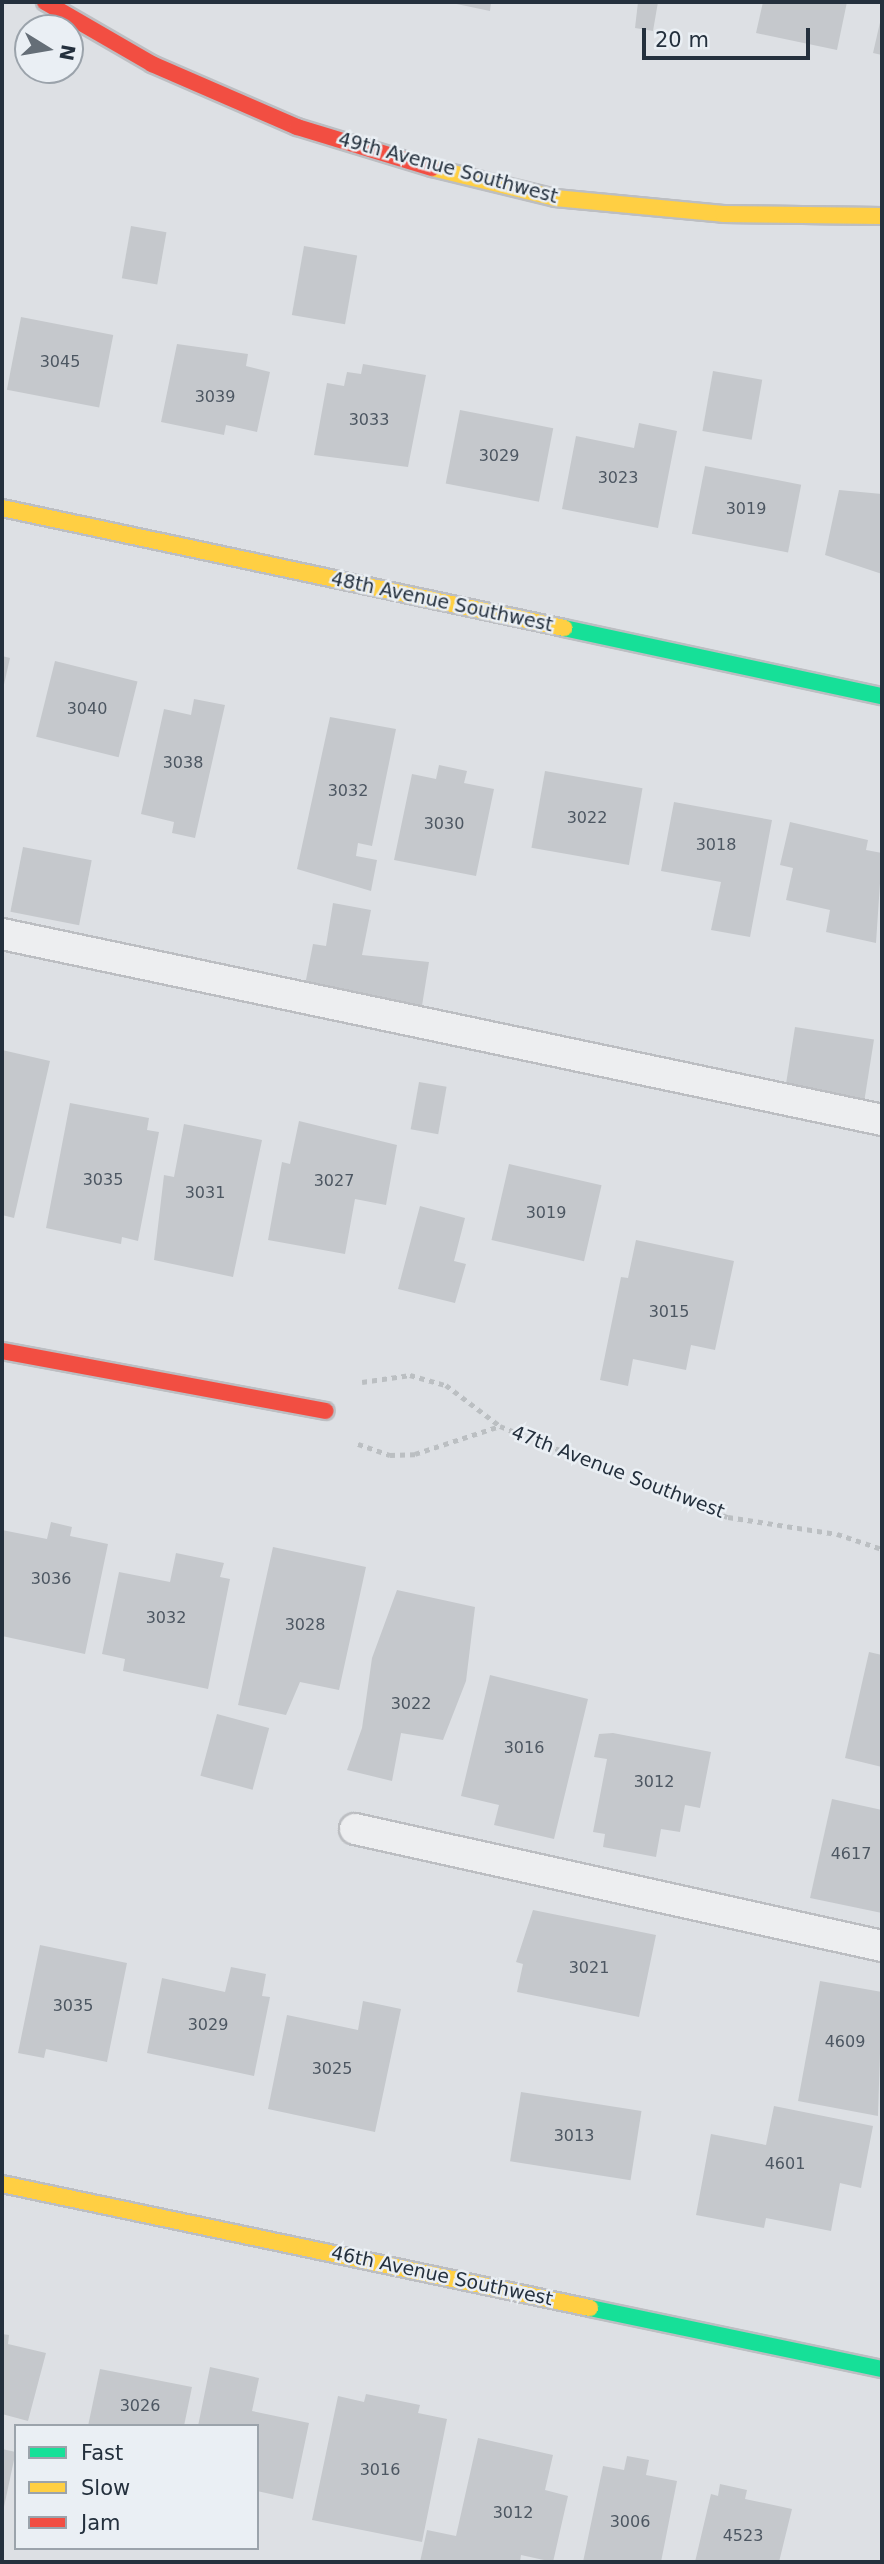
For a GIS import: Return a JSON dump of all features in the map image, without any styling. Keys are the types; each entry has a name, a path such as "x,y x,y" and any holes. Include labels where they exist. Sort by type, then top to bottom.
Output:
{"street":[{"name":"49th Avenue Southwest","path":"45,2 152,64 285,122 426,166 555,198 723,214 882,216"},
{"name":"48th Avenue Southwest","path":"2,508 882,696"},
{"path":"2,1351 325,1411"},
{"name":"46th Avenue Southwest","path":"2,2184 882,2369"}],"lane":[{"path":"2,934 882,1120"},
{"path":"355,1829 882,1946"}],"path":[{"path":"325,1411 343,1388 380,1375 410,1375 446,1385 500,1426"},
{"name":"47th Avenue Southwest","path":"325,1411 335,1436 390,1455 415,1454 500,1426 728,1517 836,1534 882,1549"}],"building":[{"path":"447,2 491,2 490,11"},
{"path":"638,2 658,2 653,31 635,28"},
{"path":"763,2 847,2 837,50 756,33"},
{"path":"882,18 882,55 873,53"},
{"path":"131,226 166,232 157,284 122,278"},
{"path":"304,246 357,255 345,324 292,315"},
{"path":"21,317 113,335 99,408 7,390"},
{"path":"177,344 248,354 246,366 270,372 257,432 226,425 224,435 161,422"},
{"path":"363,364 426,375 408,467 314,455 327,383 344,386 347,372 361,374"},
{"path":"713,371 762,380 752,440 702,431"},
{"path":"460,410 553,428 539,502 446,484"},
{"path":"639,423 677,431 658,528 562,509 576,436 634,448"},
{"path":"705,466 801,485 788,552 692,534"},
{"path":"839,490 882,494 882,574 825,555"},
{"path":"2,656 10,658 3,689 2,689"},
{"path":"55,661 137,682 119,757 36,737"},
{"path":"194,699 225,705 195,838 172,833 174,822 141,814 164,709 191,715"},
{"path":"330,717 396,729 372,846 358,843 356,856 377,860 371,891 297,869"},
{"path":"439,765 467,771 464,783 494,789 476,876 394,860 412,774 436,779"},
{"path":"545,771 642,788 629,865 531,848"},
{"path":"674,802 772,820 750,937 711,930 721,882 661,871"},
{"path":"790,822 868,840 866,850 882,853 876,943 826,932 830,910 786,900 793,868 780,865"},
{"path":"23,847 92,860 79,925 10,912"},
{"path":"333,903 371,910 362,955 429,962 421,1012 304,990 313,944 326,946"},
{"path":"795,1027 874,1040 865,1099 786,1086"},
{"path":"2,1050 50,1061 14,1218 2,1215"},
{"path":"419,1082 447,1087 438,1134 411,1129"},
{"path":"70,1103 149,1118 147,1130 159,1132 138,1241 122,1237 121,1244 46,1228"},
{"path":"299,1121 397,1145 386,1205 355,1199 345,1254 268,1240 282,1162 290,1164"},
{"path":"184,1124 262,1140 233,1277 154,1260 164,1175 174,1177"},
{"path":"509,1164 602,1185 584,1261 491,1240"},
{"path":"420,1206 465,1218 454,1261 466,1264 455,1303 398,1289"},
{"path":"636,1240 734,1261 715,1350 691,1345 686,1370 633,1359 628,1386 600,1380 621,1277 628,1278"},
{"path":"51,1522 72,1527 70,1536 108,1544 85,1654 2,1636 2,1530 47,1539"},
{"path":"273,1547 366,1567 339,1690 300,1682 286,1715 238,1705"},
{"path":"176,1553 224,1563 220,1577 230,1579 208,1689 123,1671 125,1659 102,1654 119,1572 170,1582"},
{"path":"397,1590 475,1607 466,1681 443,1740 401,1733 392,1781 347,1770 362,1728 372,1658"},
{"path":"869,1652 882,1655 882,1767 845,1758"},
{"path":"490,1675 588,1699 554,1839 494,1825 499,1805 461,1796"},
{"path":"217,1714 269,1728 253,1790 200,1776"},
{"path":"613,1733 711,1752 700,1808 685,1805 680,1832 661,1829 656,1857 603,1847 605,1834 593,1832 607,1759 594,1757 599,1734"},
{"path":"832,1799 882,1810 882,1913 810,1898"},
{"path":"533,1910 656,1935 639,2017 517,1992 523,1964 516,1962"},
{"path":"40,1945 127,1963 107,2062 46,2049 44,2058 18,2053"},
{"path":"231,1967 266,1974 262,1996 270,1997 254,2076 147,2053 162,1978 225,1992"},
{"path":"820,1981 882,1992 878,2116 798,2101"},
{"path":"363,2001 401,2009 375,2132 268,2109 287,2015 358,2030"},
{"path":"521,2092 641,2111 631,2180 510,2161"},
{"path":"774,2106 873,2126 861,2188 840,2183 831,2231 766,2218 764,2228 696,2215 711,2134 766,2145"},
{"path":"2,2334 9,2335 8,2344 46,2353 28,2421 2,2414"},
{"path":"210,2367 259,2378 252,2411 309,2423 293,2499 259,2491 259,2424 198,2424"},
{"path":"100,2369 192,2387 184,2424 88,2424"},
{"path":"366,2394 420,2405 418,2413 447,2419 422,2542 312,2520 338,2396 364,2402"},
{"path":"478,2438 553,2455 545,2490 568,2496 553,2562 521,2555 520,2562 420,2562 427,2530 456,2536"},
{"path":"2,2449 14,2452 2,2511"},
{"path":"627,2456 649,2460 646,2475 677,2481 661,2562 583,2562 603,2466 624,2470"},
{"path":"720,2484 747,2490 745,2499 792,2509 779,2562 695,2562 711,2494 718,2496"}],"traffic: fast":[{"path":"564,628 882,696"},
{"path":"590,2308 882,2369"}],"traffic: slow":[{"path":"432,168 555,198 723,214 882,216"},
{"path":"2,508 564,628"},
{"path":"2,2184 590,2308"}],"traffic: jam":[{"path":"45,2 152,64 297,127 432,168"},
{"path":"2,1351 325,1411"}]}
